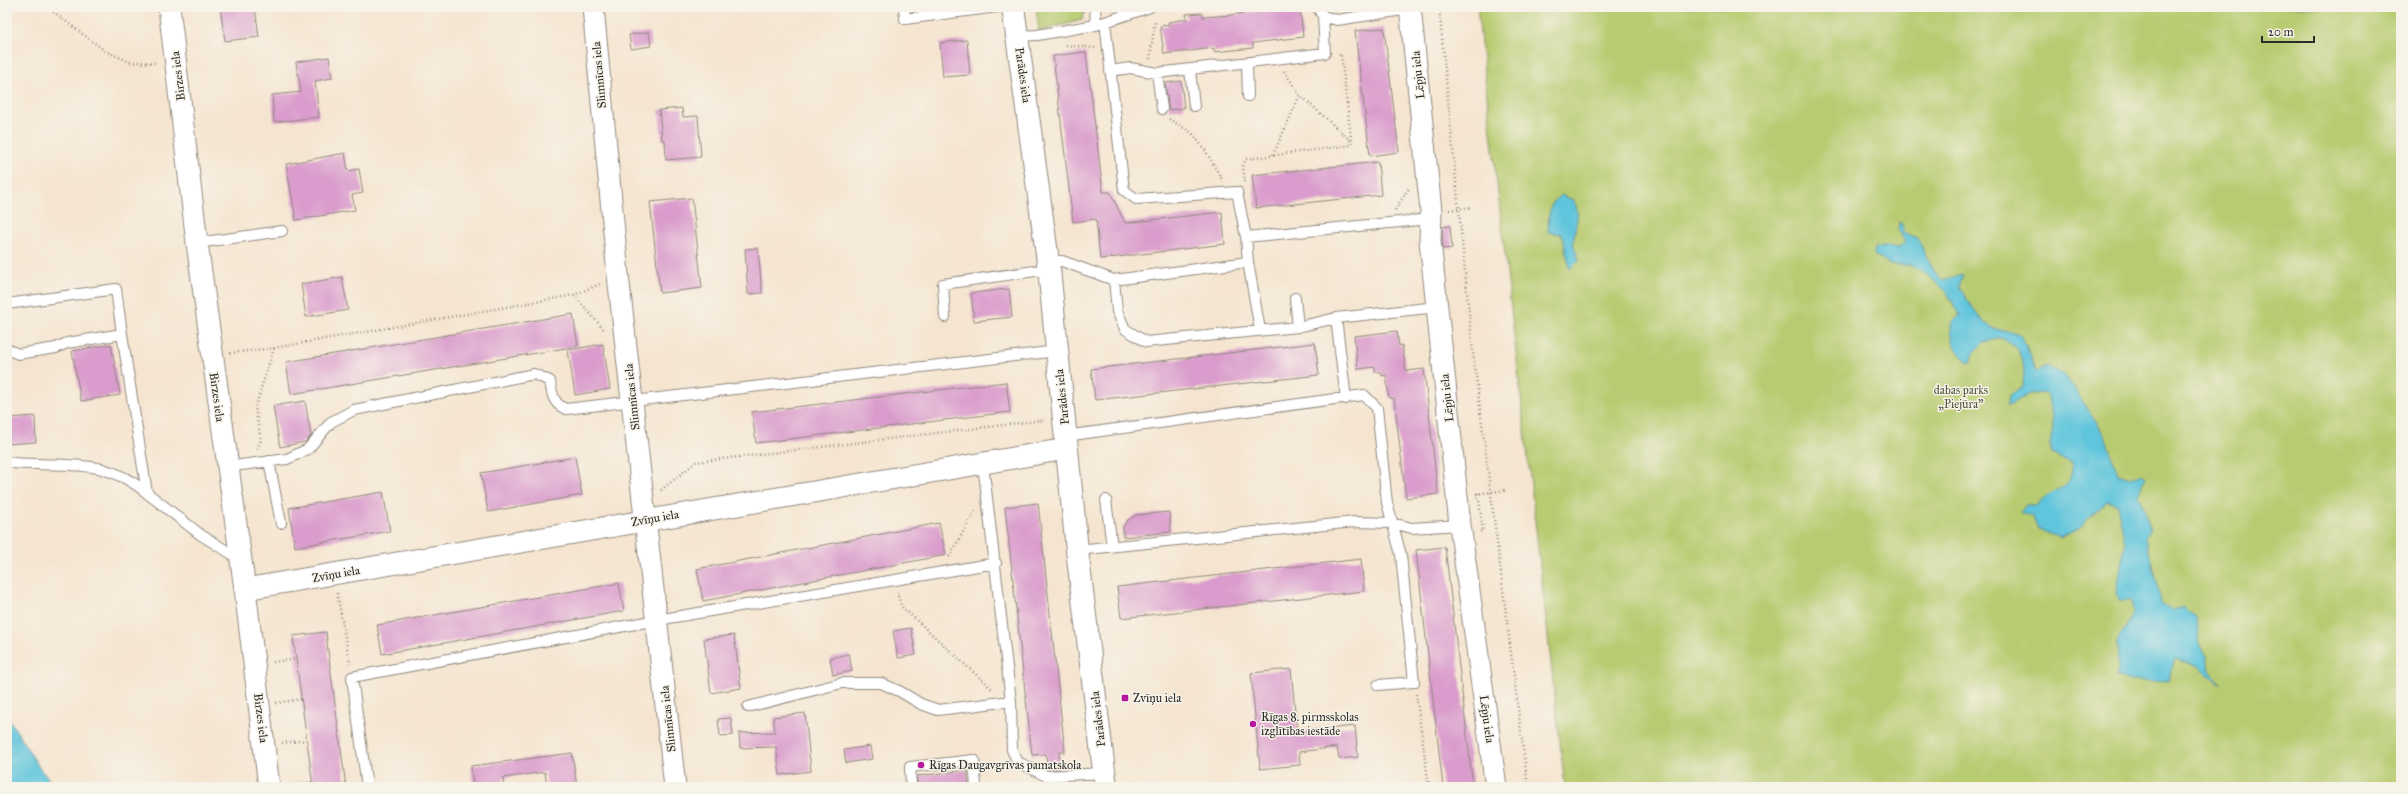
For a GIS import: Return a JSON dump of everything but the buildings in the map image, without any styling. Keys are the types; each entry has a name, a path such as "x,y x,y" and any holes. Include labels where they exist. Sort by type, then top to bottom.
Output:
{"street":[{"name":"Birzes iela","path":"169,7 197,243 226,467 276,786"},
{"name":"Slimnīcas iela","path":"592,7 618,275 675,787"},
{"name":"Parādes iela","path":"1013,7 1048,265 1077,550 1105,780"},
{"name":"Lēpju iela","path":"1410,8 1437,307 1460,525 1496,787"},
{"name":"Zvīņu iela","path":"245,589 334,574 644,512 983,464 1066,442"}],"lane":[{"path":"904,7 905,19 997,7"},
{"path":"1095,7 1101,23 1110,71 1124,190 1136,198 1229,191 1237,192 1246,237 1248,262 1260,330"},
{"path":"1110,71 1130,68 1153,73 1190,70 1326,53 1323,16 1317,7"},
{"path":"1323,16 1337,20 1410,8"},
{"path":"1017,36 1037,35 1101,23 1153,10"},
{"path":"1247,64 1248,96"},
{"path":"1190,70 1194,106"},
{"path":"1153,73 1162,109"},
{"path":"1246,237 1430,219"},
{"path":"197,243 282,231"},
{"path":"946,317 943,284 1062,262 1114,280 1248,262"},
{"path":"1114,280 1117,310 1125,329 1146,342 1298,327 1336,318 1437,307"},
{"path":"7,304 116,289 147,493"},
{"path":"1295,298 1298,327"},
{"path":"1336,318 1346,399"},
{"path":"7,349 18,354 56,348 67,343 122,334"},
{"path":"226,467 287,459 308,449 331,422 354,410 534,374 550,381 555,401 558,406 566,409 1057,351"},
{"path":"1066,442 1364,395 1377,408 1387,503 1401,555 1414,682 1378,685"},
{"path":"269,461 281,523"},
{"path":"7,462 92,466 107,469 131,480 201,535 240,560"},
{"path":"983,464 996,563 1012,750 1018,762 1046,776 1105,780"},
{"path":"1106,500 1112,547"},
{"path":"1077,550 1355,522 1392,523 1412,528 1460,525"},
{"path":"367,787 352,677 657,620 996,563"},
{"path":"748,707 842,683 881,684 901,692 921,704 938,710 1008,701"},
{"path":"911,787 910,768 974,760 976,787"}],"path":[{"path":"47,7 105,51 130,62 176,62"},
{"path":"1439,7 1458,208 1489,493 1528,787"},
{"path":"1153,10 1153,73"},
{"path":"1246,184 1243,161 1273,155 1352,145 1342,54 1326,53"},
{"path":"1277,60 1300,95 1351,141"},
{"path":"1273,155 1300,95"},
{"path":"1162,109 1170,121 1192,133 1205,150 1229,191"},
{"path":"1394,212 1410,186"},
{"path":"1450,210 1471,207"},
{"path":"212,356 274,348 574,295 618,275"},
{"path":"574,295 608,336"},
{"path":"250,464 261,440 255,408 274,348"},
{"path":"644,512 696,462 1048,419"},
{"path":"1478,494 1507,490"},
{"path":"940,573 978,506 988,503"},
{"path":"334,574 352,677"},
{"path":"894,580 901,606 1008,701"},
{"path":"265,663 297,659"},
{"path":"1414,682 1429,787"},
{"path":"271,703 302,699"},
{"path":"276,744 307,740"},
{"path":"276,786 312,782"}],"green space":[{"path":"1036,7 1086,7 1082,20 1039,31"},
{"name":"dabas parks „Piejūra”","path":"1477,7 2401,7 2401,787 1565,787"}],"water":[{"path":"1561,195 1573,200 1577,211 1574,246 1579,260 1570,269 1562,234 1548,232 1551,207 1556,199"},
{"path":"1899,222 1902,224 1904,233 1916,237 1941,280 1963,275 1959,288 1985,323 1990,327 2020,335 2027,347 2036,372 2047,367 2065,375 2105,435 2118,474 2130,478 2141,474 2146,477 2138,495 2147,516 2150,529 2145,537 2162,605 2172,611 2183,607 2196,616 2200,645 2207,657 2210,670 2220,684 2200,667 2175,659 2168,681 2135,680 2115,676 2118,671 2117,644 2133,613 2131,600 2119,600 2117,591 2125,543 2117,504 2107,501 2079,528 2060,539 2037,528 2033,517 2020,513 2026,505 2037,505 2042,499 2065,486 2069,481 2071,474 2072,463 2051,454 2050,443 2053,419 2046,393 2030,394 2007,406 2009,396 2023,386 2024,368 2018,349 2002,338 1984,342 1973,353 1970,363 1961,356 1953,341 1951,324 1960,315 1946,291 1913,265 1890,265 1874,255 1875,248 1884,246 1898,248 1905,242 1898,229"},
{"path":"7,716 40,769 56,787 7,787"}],"place":[{"name":"Zvīņu iela","path":"1125,698"},
{"name":"Rīgas 8. pirmsskolas izglītības iestāde","path":"1253,724"},
{"name":"Rīgas Daugavgrīvas pamatskola","path":"921,765"}]}
